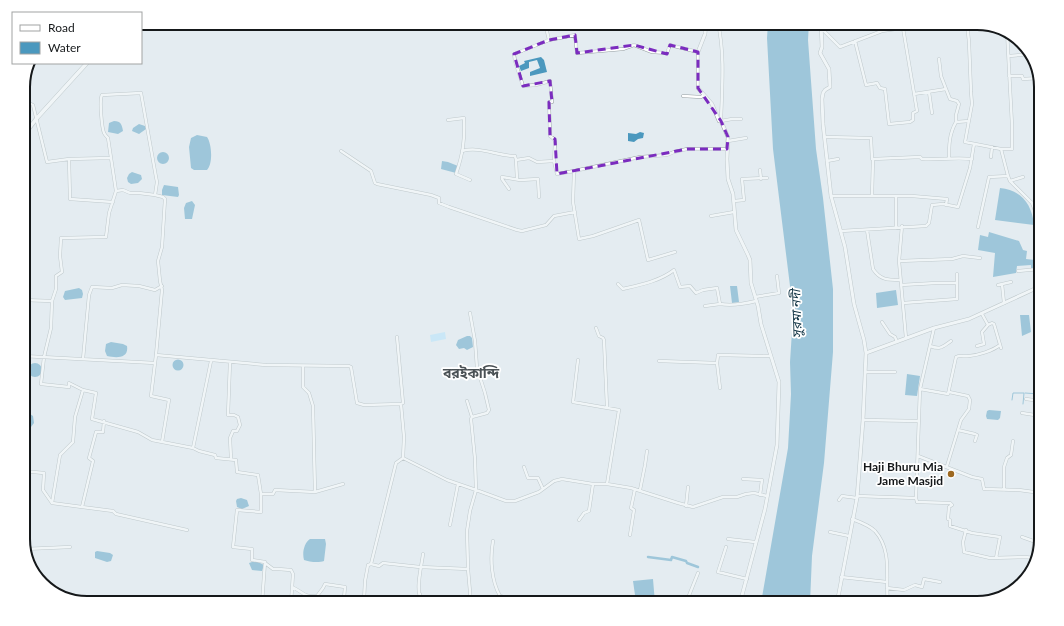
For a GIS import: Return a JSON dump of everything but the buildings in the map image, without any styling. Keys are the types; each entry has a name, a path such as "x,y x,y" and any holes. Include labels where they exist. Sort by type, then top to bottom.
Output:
{"main road":[{"path":"30,127 87,64"}],"street":[{"path":"547,30 549,40"},
{"path":"705,30 698,52 698,88 712,104 728,137 728,180 734,201 736,230 747,250 750,260 751,283 770,356 779,382 777,445 765,509 742,596"},
{"path":"720,30 722,57 721,121"},
{"path":"821,30 824,31 839,47 882,31 889,30"},
{"path":"821,30 822,47 820,53 829,69 830,87 825,90 822,99 826,161 833,210 840,231 854,304 866,353 857,497 838,596"},
{"path":"855,41 866,85 877,83 880,88 885,89 889,124 910,122 913,121 913,113 917,111 903,30"},
{"path":"968,30 970,42 970,92 972,104 965,142 1001,149 1012,149 1008,39"},
{"path":"698,52 670,45 667,53 665,54 652,52 634,45 623,49 577,54 575,35 549,40 514,54 523,86 536,85 550,81 552,102 549,102 550,136 555,142 554,161 557,174 640,157 667,155 687,149 727,149"},
{"path":"1009,56 1024,55"},
{"path":"939,59 941,76 950,99 957,101 959,104 956,122 950,138 949,159"},
{"path":"1009,76 1022,76 1023,79 1033,78"},
{"path":"914,94 946,89"},
{"path":"930,92 932,113"},
{"path":"155,195 157,182 141,93 102,95 103,123 105,134 108,138 116,191 109,213 106,237 61,238 60,256 62,272 56,276 56,289 52,301 51,328 44,357 41,384 69,387 70,383 83,390 96,393 92,419 104,421 138,432 152,440 193,448 215,455 216,458 236,460 237,472 258,475 261,494 261,512 237,510 233,547 252,549 252,560 265,562 273,569 291,570 293,574 291,596"},
{"path":"683,96 701,97 704,95"},
{"path":"30,104 33,105 37,118 47,162 69,159 110,158"},
{"path":"448,120 464,118 465,136 456,174 470,180"},
{"path":"721,121 741,119"},
{"path":"956,122 969,121"},
{"path":"825,137 871,138 872,159 874,159 872,196"},
{"path":"728,141 746,138"},
{"path":"840,231 928,225 932,205 958,207 972,159 974,144"},
{"path":"991,157 992,147"},
{"path":"462,151 471,149 494,154 515,156 517,179"},
{"path":"1001,149 1010,181 1032,203 1034,209"},
{"path":"342,151 371,171 375,183 377,184 431,195 439,198 439,203 517,230 522,231 546,225 554,216 575,212"},
{"path":"874,159 920,157 922,159 972,159"},
{"path":"516,160 529,158 537,162 554,161"},
{"path":"69,159 70,199 113,202"},
{"path":"826,161 838,159"},
{"path":"760,170 761,179"},
{"path":"574,171 573,202 579,238 593,236 639,220 648,260 674,252"},
{"path":"978,227 989,177 1008,176"},
{"path":"509,190 502,177 538,179 539,197"},
{"path":"1010,181 1023,177"},
{"path":"734,201 744,200 742,179 767,178"},
{"path":"116,191 123,190 130,193 155,195 163,197 166,203 162,247 158,261 162,290 151,396 169,400 162,442"},
{"path":"831,196 926,196 946,199 946,205"},
{"path":"896,196 896,228"},
{"path":"711,216 734,212"},
{"path":"902,226 899,261 906,338"},
{"path":"867,230 873,269 875,273 888,280 900,280"},
{"path":"899,261 952,259 963,256 980,258"},
{"path":"1018,271 1034,269"},
{"path":"618,284 623,289 640,285 667,275 674,270 680,287 690,286 696,293 703,290 717,288 720,304"},
{"path":"903,303 957,299 957,274"},
{"path":"705,306 720,304 734,305 779,292 777,276"},
{"path":"998,285 1011,282"},
{"path":"901,285 957,283"},
{"path":"1002,284 1004,303"},
{"path":"83,359 89,296 92,287 112,288 122,285 139,286 155,290 162,286"},
{"path":"866,353 934,328 969,319 1034,289"},
{"path":"30,300 52,301"},
{"path":"470,313 475,341 477,368 486,393 489,410 487,413 472,417"},
{"path":"982,314 988,325"},
{"path":"882,322 897,342"},
{"path":"949,392 956,357 979,354 1001,347 994,324 988,325 982,332 984,344 976,346"},
{"path":"596,328 599,336 604,340 607,407"},
{"path":"934,328 920,390 917,502 950,503 952,505 949,507 948,519 950,520 950,526 972,533 1000,538 996,558"},
{"path":"397,337 403,403 401,404 404,437 403,458"},
{"path":"930,346 940,348 951,341"},
{"path":"156,355 212,361 303,366 349,366 351,367 357,403 364,405 401,404"},
{"path":"720,388 717,363 718,355 770,356"},
{"path":"30,356 155,363"},
{"path":"578,360 573,402 618,409 619,411 607,484"},
{"path":"193,448 212,361"},
{"path":"659,361 717,363"},
{"path":"230,362 228,415 238,417 240,425 237,431 233,431 230,438 231,459"},
{"path":"303,366 303,387 309,393 313,406 315,492"},
{"path":"865,372 895,372"},
{"path":"52,503 60,455 72,442 75,417 83,390"},
{"path":"920,390 946,395 949,392 966,394 969,398 969,409 962,418 947,466"},
{"path":"1026,399 1034,400"},
{"path":"467,401 472,417 476,490 470,511 467,531 470,596"},
{"path":"1022,413 1034,415"},
{"path":"863,420 919,421"},
{"path":"82,506 93,461 89,458 96,432 103,432 104,421"},
{"path":"958,430 975,434 977,436 975,441"},
{"path":"1004,490 1004,467 1007,458 1012,455 1013,441"},
{"path":"640,490 646,465 647,451"},
{"path":"918,456 972,477 982,478 984,489 1034,492"},
{"path":"403,458 447,480 506,501 514,501 527,497 539,492 554,480 562,479 593,484 607,484 640,490 693,507 723,497 737,497 746,494 760,494 767,496"},
{"path":"364,596 368,565 371,564 396,462 403,458"},
{"path":"524,467 528,478 538,478 543,489"},
{"path":"30,472 44,473 44,490 52,503"},
{"path":"743,479 762,480 760,494"},
{"path":"261,494 273,494 275,490 315,492 343,484"},
{"path":"450,525 458,484"},
{"path":"579,520 582,515 589,511 593,484"},
{"path":"686,506 688,487"},
{"path":"630,535 634,510 631,508 635,489"},
{"path":"839,500 842,496 916,498"},
{"path":"52,503 113,511 116,514 187,530"},
{"path":"852,519 875,531 885,548 888,564 888,596"},
{"path":"966,530 963,542 964,552 990,558 1026,557 1031,559"},
{"path":"830,532 849,536"},
{"path":"1022,537 1034,541"},
{"path":"728,538 756,542"},
{"path":"493,541 491,552 492,562 496,590 500,596"},
{"path":"31,549 48,549 70,546"},
{"path":"726,547 718,572 747,579"},
{"path":"420,594 419,583 423,554"},
{"path":"263,596 265,562"},
{"path":"371,564 379,566 383,563 422,567 468,569"},
{"path":"689,596 698,574"},
{"path":"841,577 887,582"},
{"path":"887,588 904,590 915,585 922,587 924,579 940,582"},
{"path":"317,596 324,584 345,587 344,596"},
{"path":"292,587 304,595 313,596"}],"highlighted area":[{"path":"575,35 577,53 634,45 667,54 670,45 698,52 698,88 721,121 728,137 727,149 687,149 557,174 555,139 550,136 549,102 552,102 550,81 523,86 514,54 549,40"}],"shaded area":[{"path":"445,332 446,339 431,342 430,335"}],"water":[{"name":"সুরমা নদী","path":"768,30 809,30 808,40 816,149 833,289 833,352 824,463 812,556 810,596 762,596 788,448 792,331 790,286 773,149"},
{"path":"541,57 544,60 547,72 530,76 530,72 540,68 537,60 529,62 529,68 521,71 519,66 525,63 524,61"},
{"path":"114,121 120,123 122,127 123,131 118,134 108,132 109,123"},
{"path":"139,124 145,126 146,129 139,134 132,131 133,128"},
{"path":"640,132 644,133 643,138 634,142 628,141 628,133 636,134"},
{"path":"197,135 207,137 209,140 211,159 207,170 194,170 191,168 189,147 191,138"},
{"path":"163,152 167,154 169,158 167,162 163,164 159,162 157,158 159,154"},
{"path":"442,161 458,166 456,173 441,169"},
{"path":"132,172 141,175 142,179 138,183 131,184 128,182 127,178"},
{"path":"164,185 178,187 178,197 162,195"},
{"path":"1000,188 1014,192 1024,199 1031,211 1034,225 995,220"},
{"path":"192,201 195,205 192,219 185,219 184,208 186,203"},
{"path":"989,232 1019,241 1023,250 1027,251 1026,259 1034,260 1034,269 1031,269 1031,265 1017,266 1016,273 993,277 995,253 978,250 980,235 988,237"},
{"path":"730,286 737,286 739,302 732,303"},
{"path":"79,288 82,290 82,298 65,300 63,297 65,291"},
{"path":"896,290 898,305 877,308 876,293"},
{"path":"1020,315 1029,315 1031,332 1022,336"},
{"path":"467,336 472,338 473,347 467,350 464,348 459,349 456,345 458,340"},
{"path":"111,342 127,346 126,353 121,357 107,356 105,351 106,344"},
{"path":"178,359 182,361 184,365 182,369 178,371 174,369 172,365 174,361"},
{"path":"35,363 40,365 42,370 40,375 35,377 30,375 30,365"},
{"path":"907,374 920,376 917,396 905,395"},
{"path":"987,411 1001,411 1000,418 998,420 987,419"},
{"path":"30,414 33,416 34,423 31,427"},
{"path":"241,498 247,500 249,506 242,509 237,507 236,501 237,499"},
{"path":"310,539 325,539 326,544 324,561 314,562 304,560 304,548"},
{"path":"95,552 110,553 113,555 111,561 107,562 95,558"},
{"path":"258,562 264,565 262,571 252,570 249,563"},
{"path":"653,579 654,596 635,596 633,581"}],"waterway":[{"path":"1012,400 1013,393 1024,393 1023,404"},
{"path":"1025,393 1034,394"},
{"path":"648,557 671,560 672,557 686,561 687,563 698,567"}],"place":[{"name":"Haji Bhuru Mia Jame Masjid","path":"951,474"}],"district":[{"name":"বরইকান্দি","path":"471,373"}]}
